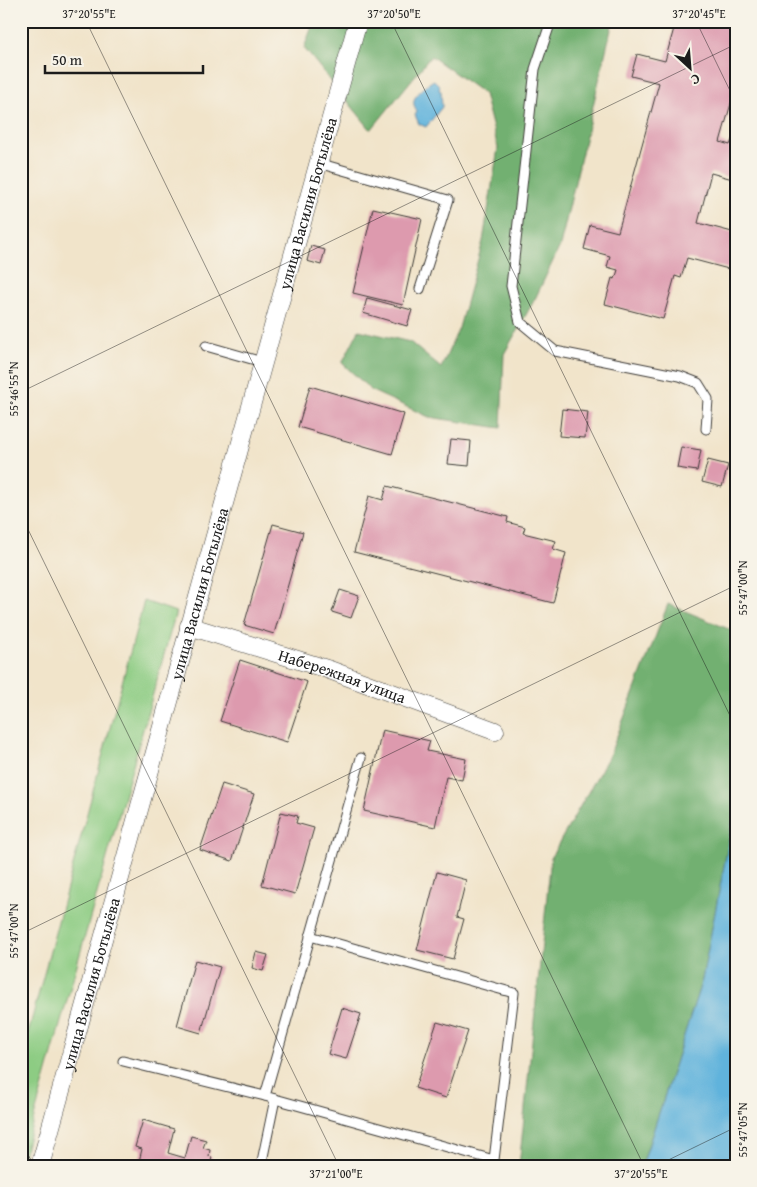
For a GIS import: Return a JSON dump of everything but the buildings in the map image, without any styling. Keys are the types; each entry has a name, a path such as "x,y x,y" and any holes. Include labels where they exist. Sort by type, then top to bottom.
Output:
{"street":[{"name":"улица Василия Ботылёва","path":"40,1166 358,21"},
{"name":"Набережная улица","path":"189,626 327,669 495,731"}],"lane":[{"path":"551,21 536,69 511,286 520,322 555,350 680,376 698,383 708,399 706,429"},
{"path":"318,162 448,200 420,289"},
{"path":"206,346 262,362"},
{"path":"265,1096 361,758"},
{"path":"123,1061 265,1096 493,1163 514,992 310,936"},
{"path":"261,1166 275,1100"}],"green space":[{"path":"314,21 613,21 560,246 536,297 504,354 501,428 429,417 372,391 342,363 359,330 410,342 441,368 459,328 483,241 498,148 484,94 431,56 371,130 304,48"},
{"path":"144,601 176,612 21,1164 21,1052 23,1052"},
{"path":"668,604 736,632 736,804 702,980 642,1166 519,1166 551,857 610,754"}],"water":[{"path":"434,80 440,86 442,107 426,127 419,124 415,115 417,112 414,100 423,88"},
{"path":"736,804 736,1166 642,1166 702,980"}]}
